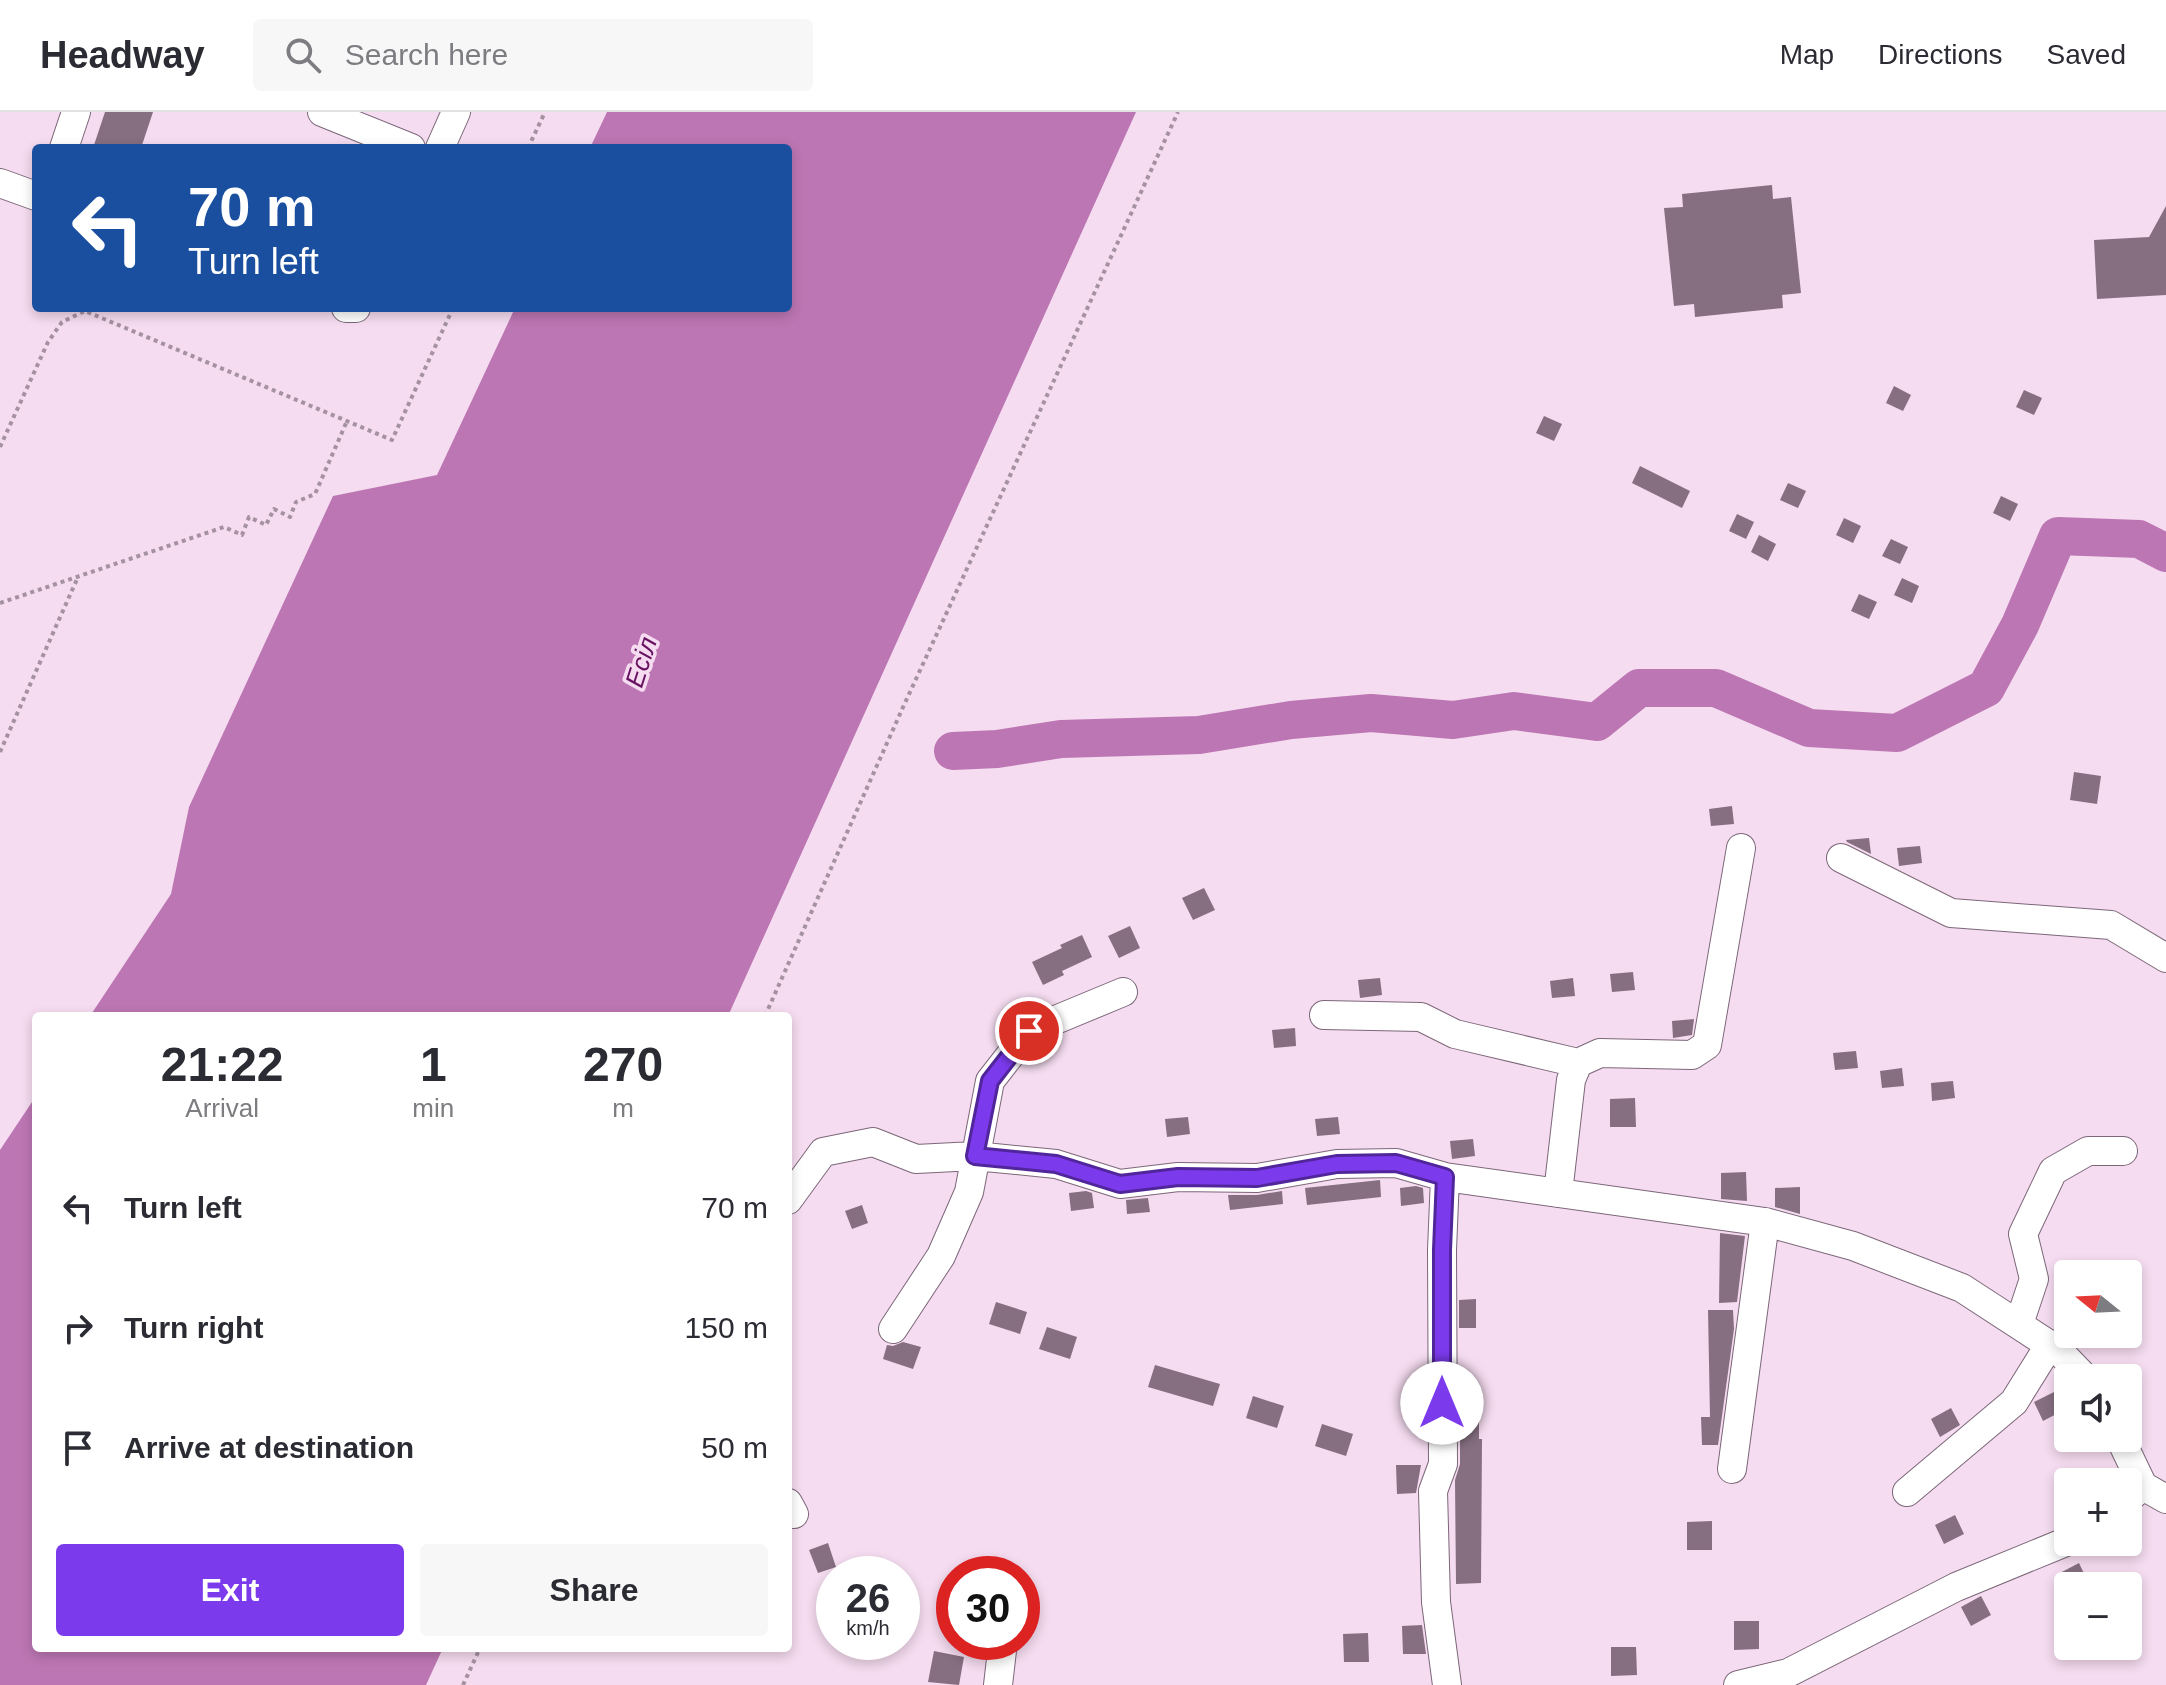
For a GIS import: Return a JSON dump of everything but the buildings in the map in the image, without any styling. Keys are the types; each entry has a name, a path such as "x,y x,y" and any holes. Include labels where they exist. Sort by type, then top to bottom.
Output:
{"street":[{"path":"65,144 76,112"},
{"path":"322,112 401,144"},
{"path":"442,144 456,112"},
{"path":"0,183 32,195"},
{"path":"1324,1015 1421,1017 1455,1034 1578,1063 1600,1053 1692,1055 1707,1045 1741,848"},
{"path":"1841,858 1951,913 2111,925 2166,958"},
{"path":"893,1329 941,1256 969,1192 990,1081 1029,1031 1123,992"},
{"path":"1558,1193 1571,1080 1578,1063"},
{"path":"792,1195 823,1152 873,1142 916,1159 975,1156 1056,1164 1120,1184 1178,1177 1257,1178 1337,1164 1396,1163 1445,1177 1765,1222 1853,1246 1962,1288 2050,1344 2072,1364"},
{"path":"2019,1324 2034,1279 2023,1234 2053,1171 2088,1151 2123,1151"},
{"path":"1445,1177 1442,1250 1443,1464 1433,1491 1436,1602 1447,1685"},
{"path":"1732,1469 1765,1222"},
{"path":"1907,1492 2014,1402 2050,1344"},
{"path":"2126,1452 2146,1495"},
{"path":"1738,1685 1788,1673 1956,1587 2054,1547"},
{"path":"998,1685 1001,1660"}],"path":[{"path":"530,144 545,112"},
{"path":"767,1012 904,705 1178,112"},
{"path":"0,447 48,342 62,322 83,312"},
{"path":"87,312 392,440 451,312"},
{"path":"0,603 224,527 242,535 249,517 266,525 274,509 290,517 296,502 315,494 347,421"},
{"path":"0,752 78,577"},
{"path":"463,1685 478,1652"}],"water":[{"name":"Есіл","path":"607,112 1136,112 730,1012 93,1012 171,894 189,807 333,496 437,475 513,312 792,312 792,144 592,144"},
{"path":"32,1102 32,1652 441,1652 426,1685 0,1685 0,1150"}],"waterway":[{"path":"953,751 997,749 1061,739 1199,735 1291,720 1371,713 1453,720 1514,711 1597,722 1639,688 1716,688 1809,728 1897,733 1986,688 2020,625 2058,536 2139,539 2166,553"}],"route":[{"path":"1029,1031 990,1081 975,1156 1056,1164 1120,1184 1178,1177 1257,1178 1337,1164 1396,1163 1445,1177 1442,1403"}]}
